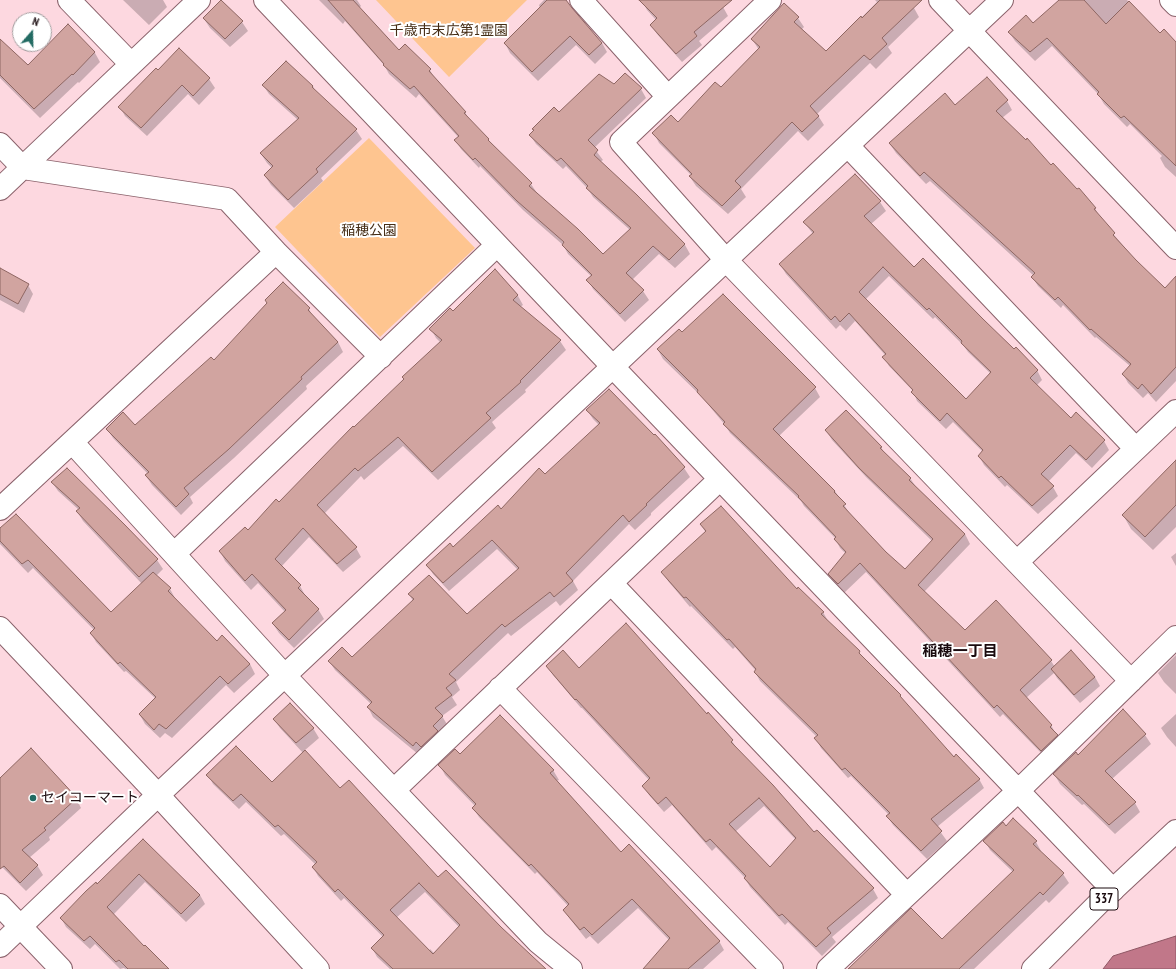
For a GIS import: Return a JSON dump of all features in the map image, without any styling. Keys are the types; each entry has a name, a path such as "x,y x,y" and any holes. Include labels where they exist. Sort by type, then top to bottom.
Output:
{"main road":[{"path":"69,0 131,64"},
{"path":"0,190 199,0"},
{"path":"265,0 613,367 1113,890"},
{"path":"581,0 668,97"},
{"path":"770,0 621,142 726,260 1131,681"},
{"path":"940,0 1176,248"},
{"path":"0,946 158,795 1002,0"},
{"path":"1171,0 1176,6"},
{"path":"0,144 23,168 227,199 276,252 381,357"},
{"path":"848,146 1136,449"},
{"path":"174,554 497,245"},
{"path":"0,509 276,252"},
{"path":"1017,562 1176,411"},
{"path":"72,442 285,676 538,942 570,969"},
{"path":"394,790 720,479"},
{"path":"611,583 907,895"},
{"path":"0,628 158,795 318,969"},
{"path":"828,969 1018,791 1176,638"},
{"path":"500,688 772,969"},
{"name":"337","path":"1033,969 1176,830"},
{"path":"0,905 61,969"}],"green space":[{"name":"千歳市末広第1霊園","path":"376,0 527,0 449,77"},
{"name":"稲穂公園","path":"369,138 475,248 380,337 275,227"}],"shaded area":[{"path":"1176,936 1176,969 1103,969 1113,956"}],"building":[{"path":"221,0 243,21 225,39 203,18"},
{"path":"328,0 353,0 399,50 405,44 431,69 429,71 466,112 464,113 489,139 488,140 532,183 529,186 578,229 603,254 631,228 586,188 588,186 561,158 557,161 529,135 534,130 532,129 554,107 559,112 599,74 614,84 625,73 642,88 588,140 598,150 594,155 637,195 685,244 669,260 653,246 626,273 644,290 620,314 586,280 592,275 562,245 564,242 517,201 475,158 473,160 454,140 459,136 414,86 410,89 383,65 384,64"},
{"path":"547,0 566,0 602,43 589,55 570,36 532,72 504,43"},
{"path":"639,0 732,0 694,32 697,36 676,54 650,25 657,18"},
{"path":"880,0 922,0 882,38 887,44 870,60 864,55 810,106 819,116 802,132 792,122 735,181 741,187 722,206 689,176 692,174 652,133 671,115 678,122 715,82 721,87 760,47 751,39 784,3 799,17 794,22 826,51 861,16 862,18"},
{"path":"1059,0 1084,0 1106,24 1129,1 1160,33 1164,29 1176,42 1176,166 1124,116 1121,118 1097,94 1099,92 1047,38 1030,52 1008,32 1026,15 1033,23"},
{"path":"68,24 95,52 73,75 72,74 34,109 0,75 0,39 12,50 12,52 14,52 28,65 41,52 52,52 52,40"},
{"path":"179,48 210,78 193,96 182,85 141,128 118,107 156,68 158,70"},
{"path":"286,61 357,129 316,169 318,172 288,200 264,175 273,166 260,153 299,118 262,85"},
{"path":"987,77 1008,100 996,111 1026,140 1027,138 1051,165 1053,163 1077,189 1079,188 1096,208 1094,209 1115,233 1113,235 1136,260 1165,288 1176,276 1176,367 1151,394 1142,384 1138,389 1122,374 1131,364 1091,329 1090,330 1058,297 1055,300 1031,277 1035,273 924,172 920,176 889,143 945,93 955,105"},
{"path":"855,174 881,201 864,216 914,267 923,258 983,319 1014,349 1016,347 1038,370 1030,378 1071,418 1076,412 1105,440 1086,460 1070,445 1041,474 1054,486 1032,506 1001,476 999,478 978,456 983,450 947,413 940,421 911,392 913,390 882,357 886,354 849,313 840,322 835,316 831,320 779,264 814,232 803,222","holes":["883,267 927,310 929,308 962,341 961,343 991,372 966,399 859,292"]},
{"path":"0,268 29,284 18,304 0,294"},
{"path":"495,269 518,295 513,300 561,340 520,381 521,382 486,413 491,418 432,472 398,437 358,471 355,468 317,505 357,547 337,564 303,528 275,559 301,585 298,588 319,609 289,640 272,623 286,610 252,574 245,581 219,551 245,527 248,530 276,499 279,502 353,426 354,427 404,379 402,377 442,340 429,329 450,308 453,311"},
{"path":"283,282 310,308 308,310 338,342 229,449 184,488 189,494 176,507 145,475 149,472 106,429 123,412 135,425 211,357 214,360 267,303 265,300"},
{"path":"723,294 816,387 773,429 835,491 834,492 846,504 843,506 886,552 905,569 933,539 859,468 825,430 846,410 882,447 880,448 911,478 909,480 965,534 918,585 965,630 996,600 1052,660 1020,690 1052,725 1050,727 1058,735 1041,751 997,705 994,708 860,563 838,584 828,574 846,552 834,539 836,537 798,497 799,496 723,424 725,422 697,392 698,390 657,349 679,329 682,332"},
{"path":"609,389 654,435 655,434 685,467 629,522 623,515 566,573 573,581 554,597 550,592 505,627 502,624 449,674 456,680 446,688 452,695 435,708 443,716 433,726 438,731 421,747 416,742 413,746 367,707 372,702 328,661 342,647 352,657 414,599 408,594 429,575 467,614 519,568 492,540 443,583 426,565 450,543 453,547 498,505 501,509 539,468 545,474 600,423 586,410"},
{"path":"1176,460 1176,505 1145,537 1122,515"},
{"path":"67,468 158,559 139,577 76,511 80,508 51,482"},
{"path":"721,506 797,589 798,587 824,612 821,614 860,651 859,653 901,695 900,696 954,757 956,754 980,779 931,819 942,831 921,851 886,816 890,813 845,768 842,770 814,738 818,735 754,672 756,669 729,639 727,640 686,597 684,598 661,572 706,531 700,524"},
{"path":"16,514 111,612 153,572 171,588 168,591 217,641 222,635 250,664 228,684 220,676 166,729 159,724 154,730 139,714 156,697 120,662 118,664 90,633 95,628 28,560 22,564 0,541 0,528"},
{"path":"626,623 707,714 708,712 733,740 731,742 773,785 814,832 817,830 874,888 827,928 831,933 816,947 782,914 779,916 744,878 746,876 710,839 706,842 666,797 658,804 642,786 650,778 576,699 575,700 546,666 563,650 579,668","holes":["759,798 796,838 770,867 729,824"]},
{"path":"1071,650 1095,677 1074,695 1051,669"},
{"path":"290,703 314,728 296,743 273,719"},
{"path":"1123,709 1146,734 1105,771 1136,802 1109,825 1078,795 1077,796 1053,774 1076,752 1078,755"},
{"path":"500,715 554,770 550,773 621,852 629,844 720,941 688,969 643,969 670,938 632,899 592,935 584,927 580,930 563,910 569,904 531,864 529,866 472,808 476,804 438,765 455,749 460,754"},
{"path":"236,746 272,782 305,750 340,788 349,780 438,877 446,870 501,927 546,969 393,969 371,948 384,935 338,889 335,892 312,867 317,862 278,825 275,827 241,794 233,801 206,775","holes":["419,883 460,925 433,954 390,910"]},
{"path":"31,748 77,798 44,828 46,830 22,850 38,865 20,883 4,866 0,869 0,778"},
{"path":"1013,818 1037,841 1033,844 1064,873 1043,895 1040,892 959,969 848,969 911,908 942,939 1014,870 983,841 1003,822 1006,826"},
{"path":"143,839 200,895 181,914 139,874 107,907 144,946 145,945 169,969 128,969 119,960 116,962 90,936 84,941 60,918 86,891 96,882 97,884"}],"place":[{"name":"セイコーマート","path":"33,798"}],"district":[{"name":"稲穂一丁目","path":"960,652"}]}
